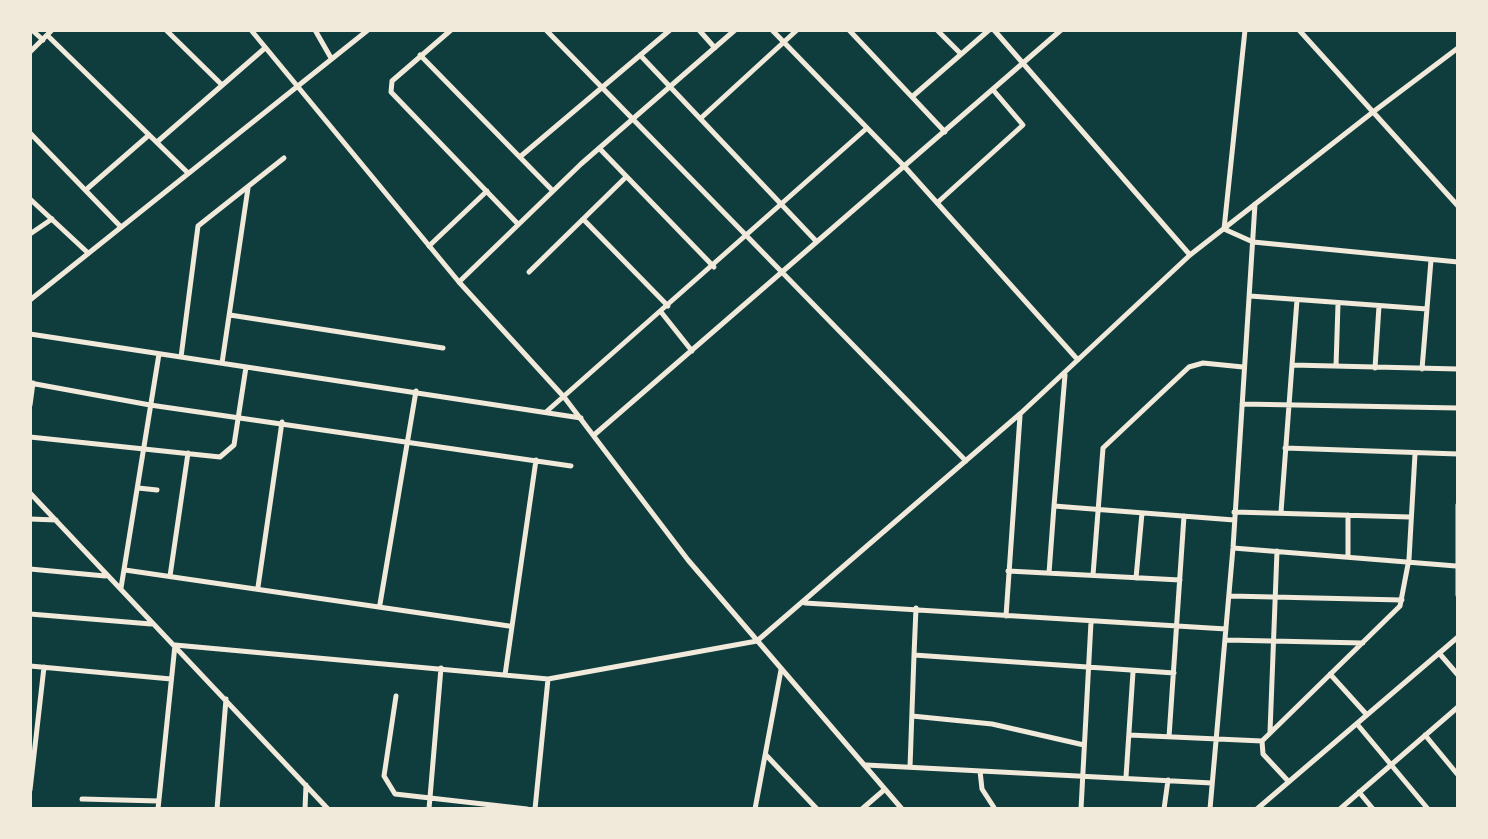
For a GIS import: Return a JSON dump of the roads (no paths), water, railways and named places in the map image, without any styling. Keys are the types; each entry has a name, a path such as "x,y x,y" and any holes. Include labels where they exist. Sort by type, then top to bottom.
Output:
{"street":[{"path":"32,30 47,35 187,172"},
{"path":"166,30 220,84"},
{"path":"251,30 458,282 581,418 757,642 902,809"},
{"path":"315,30 332,59"},
{"path":"30,300 368,30"},
{"path":"451,30 392,81 391,92 518,223"},
{"path":"546,30 966,461"},
{"path":"522,156 670,30"},
{"path":"698,30 715,48"},
{"path":"458,282 552,190 734,30"},
{"path":"772,30 904,166 1078,360"},
{"path":"701,118 796,30"},
{"path":"849,30 945,132"},
{"path":"938,30 960,54"},
{"path":"913,96 992,30 1190,255"},
{"path":"594,435 1061,30"},
{"path":"1224,228 1245,30"},
{"path":"1299,30 1458,206"},
{"path":"30,52 47,35"},
{"path":"157,142 266,48"},
{"path":"175,645 548,679 757,642 1021,412 1190,255 1458,48"},
{"path":"420,55 552,190"},
{"path":"640,56 816,241"},
{"path":"937,203 1023,125 994,91"},
{"path":"546,412 748,238 868,128"},
{"path":"30,133 88,188 120,226"},
{"path":"88,188 149,135"},
{"path":"599,148 714,267"},
{"path":"181,357 198,226 284,158"},
{"path":"529,272 626,177"},
{"path":"222,363 248,187"},
{"path":"430,246 487,192"},
{"path":"30,199 87,252"},
{"path":"1210,809 1219,736 1256,203"},
{"path":"583,219 668,306"},
{"path":"30,234 52,220"},
{"path":"1224,228 1252,242 1458,262"},
{"path":"1422,369 1432,260"},
{"path":"1249,296 1426,309"},
{"path":"1281,513 1297,300"},
{"path":"1336,367 1338,304"},
{"path":"1374,368 1380,306"},
{"path":"661,312 692,350"},
{"path":"230,315 443,348"},
{"path":"30,334 581,418"},
{"path":"121,590 159,354"},
{"path":"1093,575 1100,453 1188,368 1203,362 1244,367"},
{"path":"1292,366 1458,369"},
{"path":"30,437 226,455 234,445 246,367"},
{"path":"1049,573 1065,372"},
{"path":"30,405 32,383 150,405 239,414 571,466"},
{"path":"380,604 416,390"},
{"path":"1242,404 1458,408"},
{"path":"1006,616 1021,412"},
{"path":"258,587 282,421"},
{"path":"1286,448 1458,454"},
{"path":"170,576 188,453"},
{"path":"1289,782 1263,754 1262,740 1396,612 1409,560 1415,454"},
{"path":"505,675 509,626 536,460"},
{"path":"138,488 157,490"},
{"path":"30,492 328,809"},
{"path":"1054,506 1184,516 1281,513 1410,517"},
{"path":"1458,506 1458,595"},
{"path":"1136,578 1142,513"},
{"path":"1348,515 1348,555"},
{"path":"1169,736 1184,516"},
{"path":"30,520 56,520"},
{"path":"1233,548 1456,566"},
{"path":"1270,732 1276,550"},
{"path":"30,569 108,576"},
{"path":"125,570 380,604 509,626"},
{"path":"1008,571 1180,580"},
{"path":"1228,596 1402,600"},
{"path":"803,602 1226,629"},
{"path":"910,767 916,608"},
{"path":"30,614 154,624"},
{"path":"1082,809 1091,621"},
{"path":"1257,809 1458,637"},
{"path":"1226,640 1363,644"},
{"path":"82,798 158,805 175,645"},
{"path":"1440,653 1458,675"},
{"path":"914,655 1174,673"},
{"path":"30,666 171,679"},
{"path":"30,790 44,668"},
{"path":"428,809 440,668"},
{"path":"755,809 781,670"},
{"path":"1126,777 1133,672"},
{"path":"1330,674 1367,715"},
{"path":"535,809 548,679"},
{"path":"396,696 384,776 395,794 527,809"},
{"path":"217,809 226,699"},
{"path":"1340,809 1458,707"},
{"path":"912,716 992,724 1084,745"},
{"path":"1357,724 1428,809"},
{"path":"1129,735 1262,740"},
{"path":"1425,735 1458,775"},
{"path":"766,755 818,809"},
{"path":"861,765 1212,783"},
{"path":"980,770 982,789 995,809"},
{"path":"1164,809 1168,780"},
{"path":"305,809 306,785"},
{"path":"862,809 884,790"},
{"path":"1359,792 1373,809"}]}
